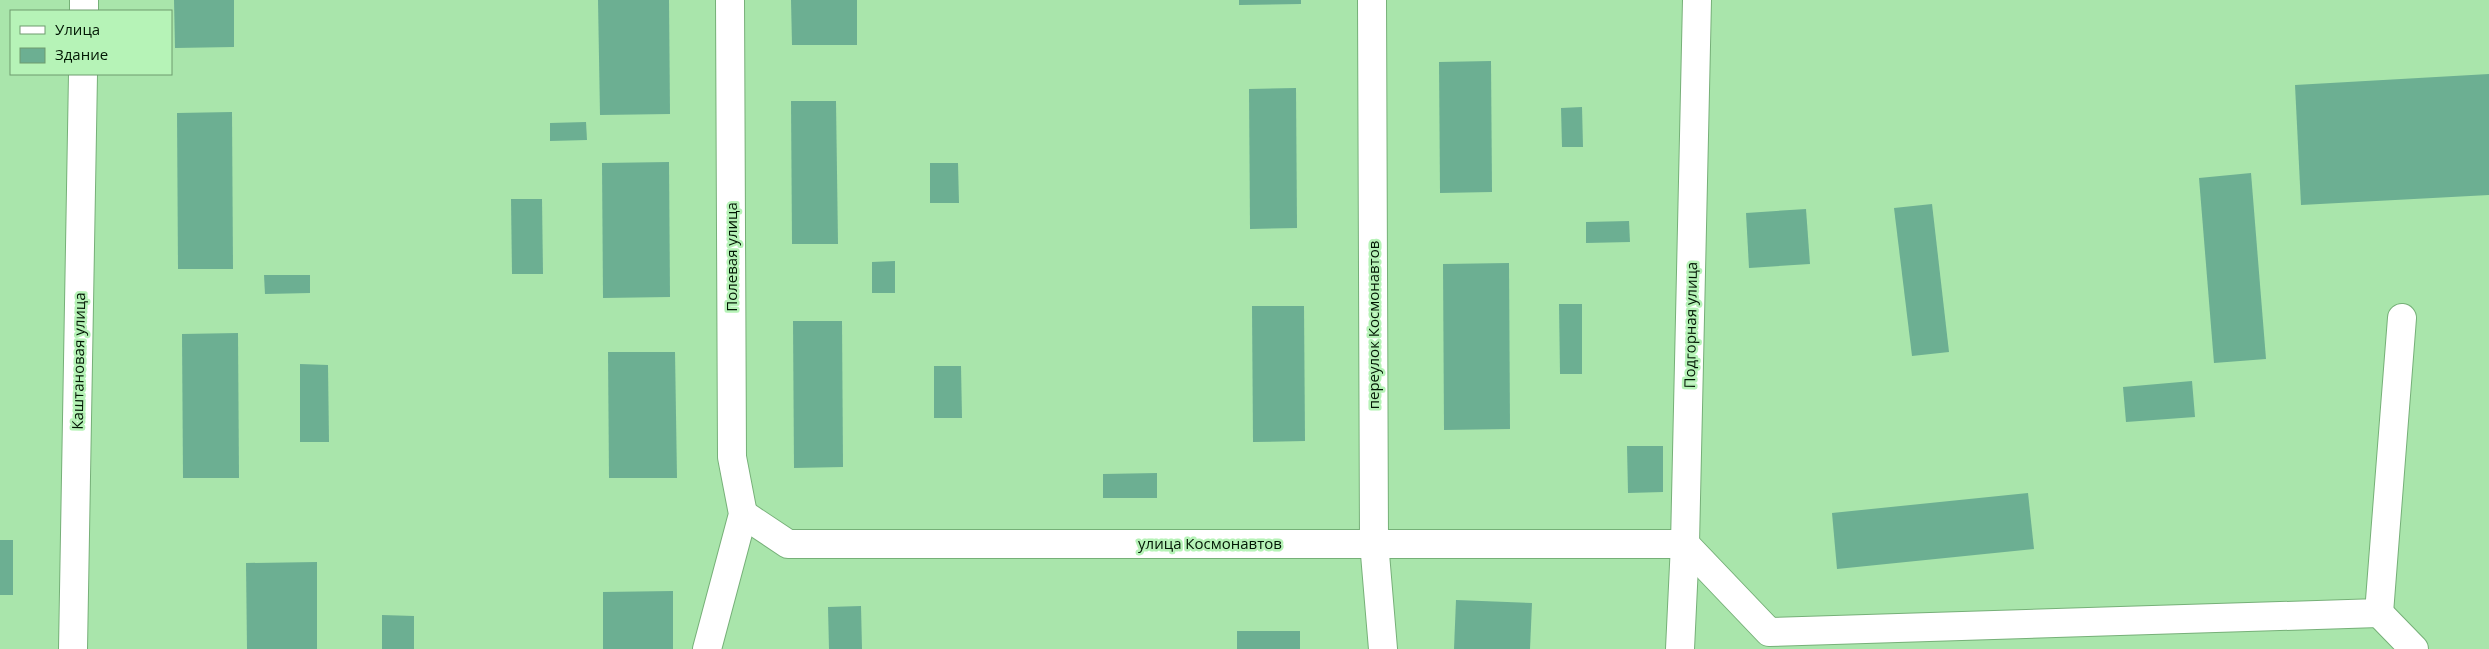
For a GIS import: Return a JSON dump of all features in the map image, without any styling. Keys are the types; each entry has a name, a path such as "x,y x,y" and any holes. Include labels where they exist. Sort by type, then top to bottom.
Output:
{"street":[{"name":"Полевая улица","path":"730,0 732,457 744,514"},
{"name":"переулок Космонавтов","path":"1372,0 1374,542 1383,649"},
{"name":"Подгорная улица","path":"1680,649 1685,544 1697,0"},
{"name":"Каштановая улица","path":"73,649 83,75"},
{"path":"2379,613 2402,318"},
{"name":"улица Космонавтов","path":"744,514 788,544 1374,542 1685,544"},
{"path":"706,649 744,514"},
{"path":"1685,544 1769,632 2379,613 2414,649"}],"building":[{"path":"174,0 234,0 234,47 175,48"},
{"path":"598,0 669,0 670,114 600,115"},
{"path":"791,0 857,0 857,45 792,45"},
{"path":"1239,0 1301,0 1301,4 1239,5"},
{"path":"1491,61 1492,192 1440,193 1439,62"},
{"path":"2489,74 2489,195 2301,205 2295,85"},
{"path":"1296,88 1297,228 1250,229 1249,89"},
{"path":"791,101 836,101 838,244 792,244"},
{"path":"1582,107 1583,147 1562,147 1561,108"},
{"path":"232,112 233,269 178,269 177,113"},
{"path":"586,122 587,140 550,141 550,123"},
{"path":"669,162 670,297 603,298 602,163"},
{"path":"930,163 958,163 959,203 930,203"},
{"path":"2251,173 2266,359 2214,363 2199,178"},
{"path":"511,199 542,199 543,274 512,274"},
{"path":"1932,204 1949,352 1912,356 1894,208"},
{"path":"1806,209 1810,264 1749,268 1746,213"},
{"path":"1629,221 1630,242 1586,243 1586,222"},
{"path":"895,261 895,293 872,293 872,262"},
{"path":"1509,263 1510,429 1444,430 1443,264"},
{"path":"264,275 310,275 310,293 265,294"},
{"path":"1559,304 1582,304 1582,374 1560,374"},
{"path":"1252,306 1304,306 1305,441 1253,442"},
{"path":"793,321 842,321 843,467 794,468"},
{"path":"238,333 239,478 183,478 182,334"},
{"path":"608,352 675,352 677,478 609,478"},
{"path":"300,364 328,365 329,442 300,442"},
{"path":"934,366 961,366 962,418 934,418"},
{"path":"2192,381 2195,417 2126,422 2123,387"},
{"path":"1627,446 1663,446 1663,492 1628,493"},
{"path":"1157,473 1157,498 1103,498 1103,474"},
{"path":"2028,493 2034,549 1837,569 1832,513"},
{"path":"0,540 13,540 13,595 0,595"},
{"path":"317,562 317,649 247,649 246,563"},
{"path":"673,591 673,649 603,649 603,592"},
{"path":"1456,600 1532,603 1530,649 1454,649"},
{"path":"861,606 862,649 829,649 828,607"},
{"path":"382,615 414,616 414,649 382,649"},
{"path":"1237,631 1300,631 1300,649 1237,649"}]}
